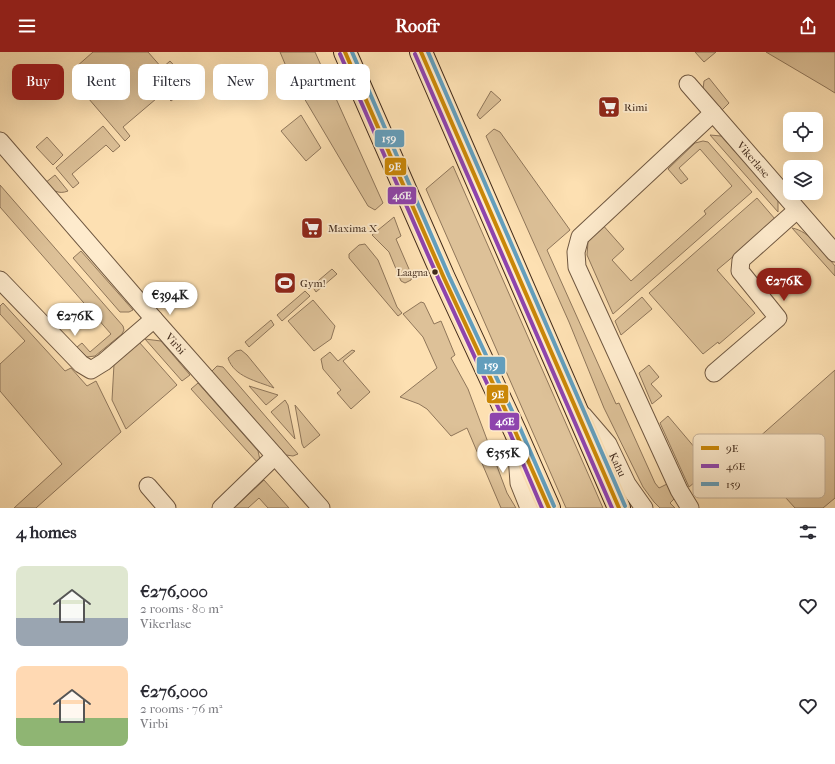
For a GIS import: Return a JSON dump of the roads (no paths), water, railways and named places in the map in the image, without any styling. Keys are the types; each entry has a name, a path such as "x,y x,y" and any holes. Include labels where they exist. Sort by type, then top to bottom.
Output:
{"main road":[{"path":"345,52 444,278 549,508"},
{"path":"421,52 619,508"}],"street":[{"name":"Vikerlase","path":"688,84 797,210 833,247"},
{"path":"690,508 678,490 578,267 576,252 580,238 713,113"},
{"name":"Virbi","path":"0,141 154,319 321,508"},
{"path":"714,373 778,318 740,271 741,260 797,210"},
{"path":"0,280 81,364 91,370 104,362 154,319"},
{"name":"Kahu","path":"574,406 608,444 627,484 644,508"},
{"path":"515,431 519,483 529,508"},
{"path":"222,508 275,456"},
{"path":"148,486 167,508"}],"place":[{"name":"Rimi","path":"609,107"},
{"name":"Maxima X","path":"312,228"},
{"name":"Laagna","path":"435,272"},
{"name":"Gym!","path":"285,283"}]}
